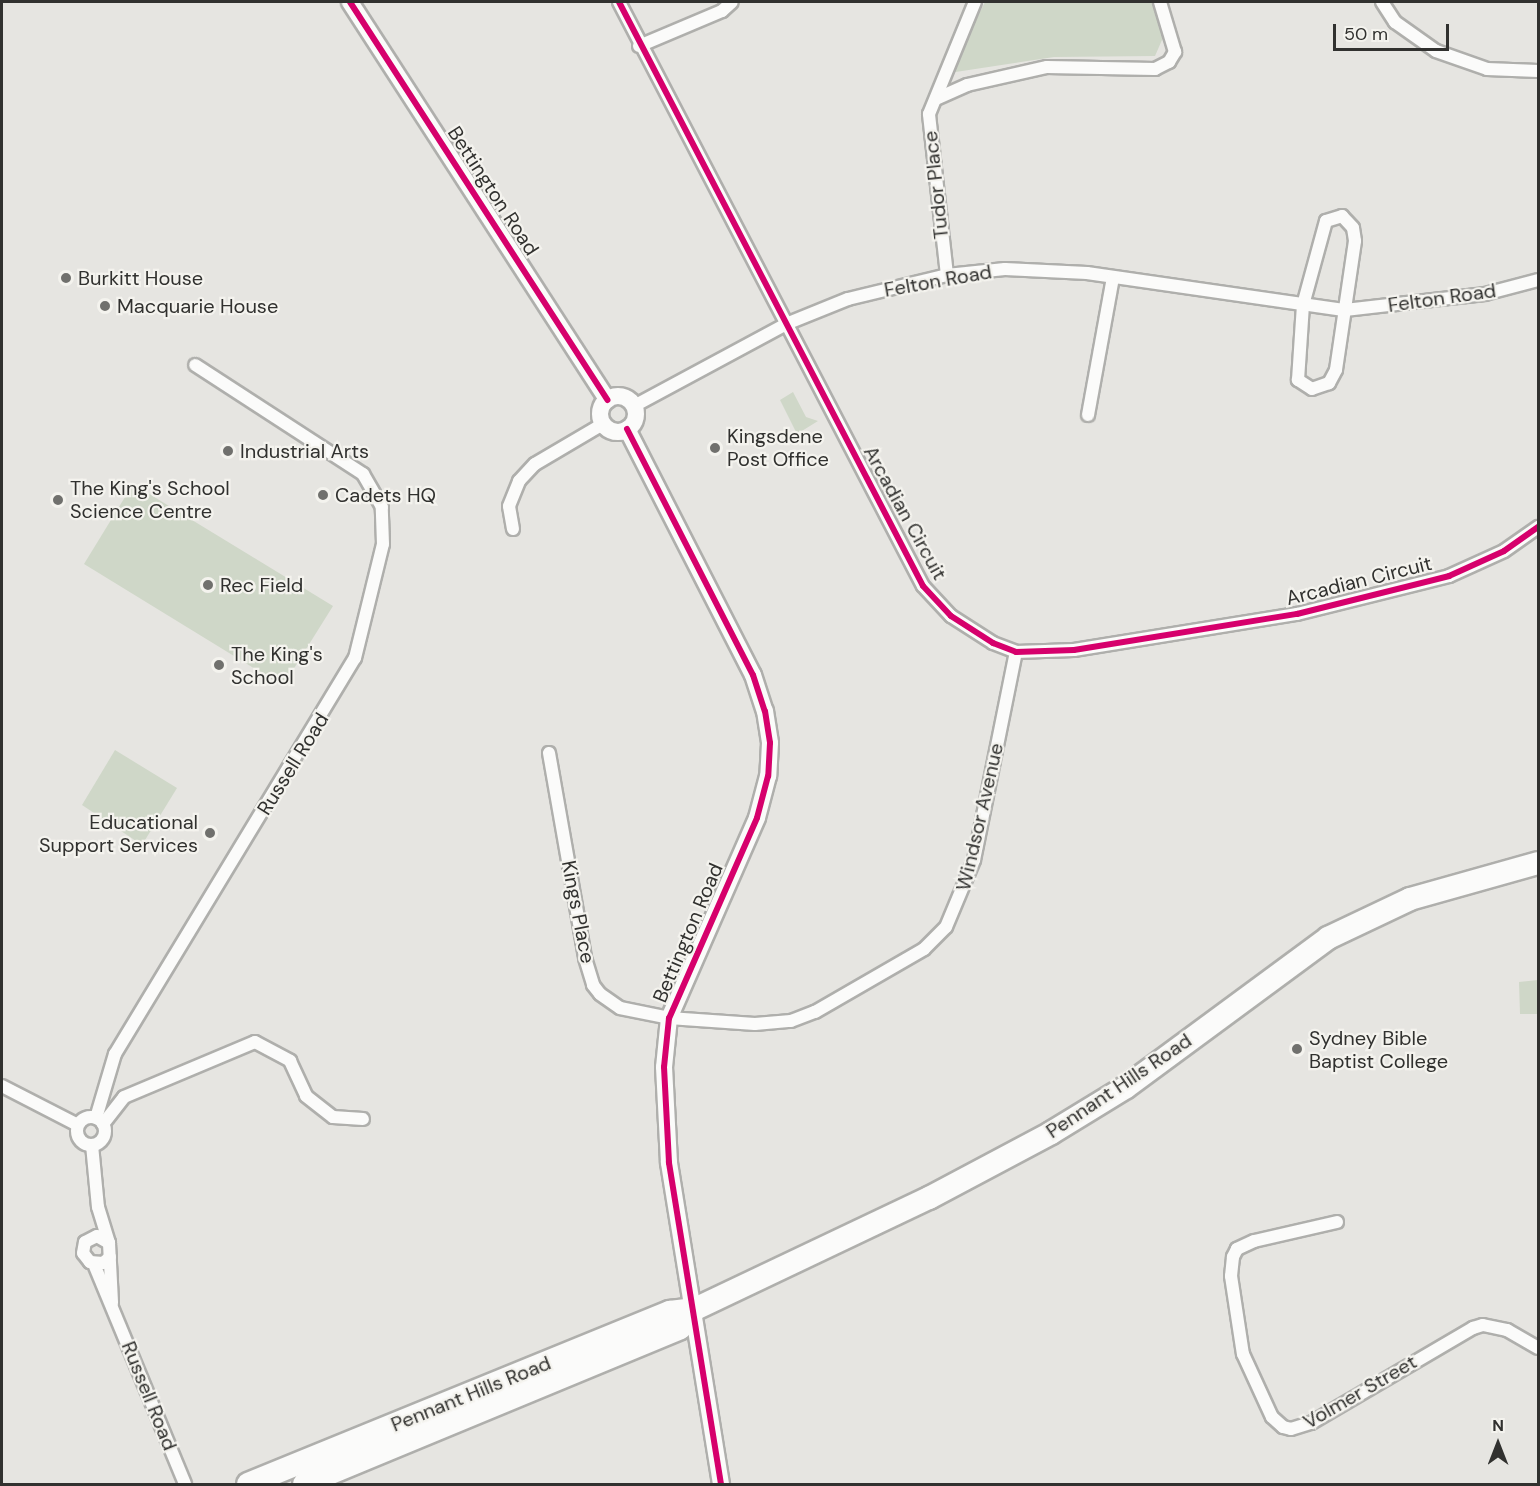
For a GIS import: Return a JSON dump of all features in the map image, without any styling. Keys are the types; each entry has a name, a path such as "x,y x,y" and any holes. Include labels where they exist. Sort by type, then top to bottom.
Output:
{"highway":[{"name":"Pennant Hills Road","path":"248,1485 670,1312 695,1309 929,1198 1051,1133 1126,1087 1328,938 1410,899 1539,863"},
{"name":"Pennant Hills Road","path":"304,1485 680,1328 695,1309"}],"main road":[{"name":"Bettington Road","path":"350,2 607,400"},
{"path":"621,397 634,406 636,416 627,429 614,432 603,424 600,411 607,400 621,397"},
{"name":"Bettington Road","path":"627,429 753,675 765,711 770,743 768,776 756,818 669,1018 664,1067 665,1114 721,1485"}],"street":[{"name":"Arcadian Circuit","path":"619,2 639,46 923,586 951,616 993,644 1016,652 1074,650 1297,614 1449,576 1504,551 1539,527"},
{"path":"639,46 722,11 732,2"},
{"name":"Tudor Place","path":"947,275 930,142 929,114 938,98 975,2"},
{"path":"938,98 967,85 1047,67 1155,69 1168,62 1175,52 1160,2"},
{"path":"1382,2 1395,22 1436,51 1487,69 1539,71"},
{"path":"1342,216 1353,228 1355,241 1336,370 1329,383 1312,388 1298,380 1303,305 1326,221 1342,216"},
{"name":"Felton Road","path":"634,406 786,324 848,299 947,275 1005,269 1087,273 1345,310 1485,294 1539,280"},
{"path":"1088,415 1113,278"},
{"name":"Russell Road","path":"99,1121 115,1054 355,658 383,544 382,507 363,474 195,365"},
{"path":"513,528 509,506 519,481 535,464 603,424"},
{"name":"Windsor Avenue","path":"669,1018 696,1017 755,1024 791,1021 815,1012 924,949 946,927 974,860 1016,652"},
{"name":"Kings Place","path":"549,753 593,985 620,1008 669,1018"},
{"path":"99,1121 124,1097 255,1042 290,1061 306,1096 333,1117 363,1119"},
{"path":"2,1086 78,1125"},
{"path":"78,1125 87,1118 99,1121"},
{"path":"92,1145 103,1138 99,1121"},
{"path":"78,1125 80,1140 92,1145"},
{"path":"92,1145 98,1207 109,1243 112,1307"},
{"path":"98,1207 93,1237 86,1242 83,1251 94,1264 103,1263 110,1257"},
{"name":"Volmer Street","path":"1336,1222 1254,1241 1237,1249 1233,1257 1232,1276 1243,1354 1272,1417 1283,1427 1291,1429 1311,1423 1473,1328 1484,1326 1507,1330 1539,1348"},
{"path":"93,1237 109,1243"},
{"name":"Russell Road","path":"94,1264 185,1485"}],"green space":[{"path":"985,2 1154,2 1165,33 1155,56 1054,57 949,73"},
{"path":"793,392 806,417 818,421 797,434 780,400"},
{"name":"Rec Field","path":"133,484 333,606 283,686 84,564"},
{"path":"115,750 177,788 142,845 82,805"},
{"path":"1538,980 1538,1014 1520,1014 1519,982"}],"cycle path":[{"path":"350,2 607,400"},
{"path":"619,2 923,586 951,616 993,643 1016,652 1074,650 1297,614 1449,576 1504,551 1538,527"},
{"path":"627,429 753,675 765,711 770,743 768,776 757,818 669,1018 664,1067 669,1163 721,1484"}],"place":[{"name":"Burkitt House","path":"66,278"},
{"name":"Macquarie House","path":"105,306"},
{"name":"Kingsdene Post Office","path":"715,448"},
{"name":"Industrial Arts","path":"228,451"},
{"name":"Cadets HQ","path":"323,495"},
{"name":"The King's School Science Centre","path":"58,500"},
{"name":"Rec Field","path":"208,585"},
{"name":"The King's School","path":"219,665"},
{"name":"Educational Support Services","path":"210,833"},
{"name":"Sydney Bible Baptist College","path":"1297,1049"}]}
